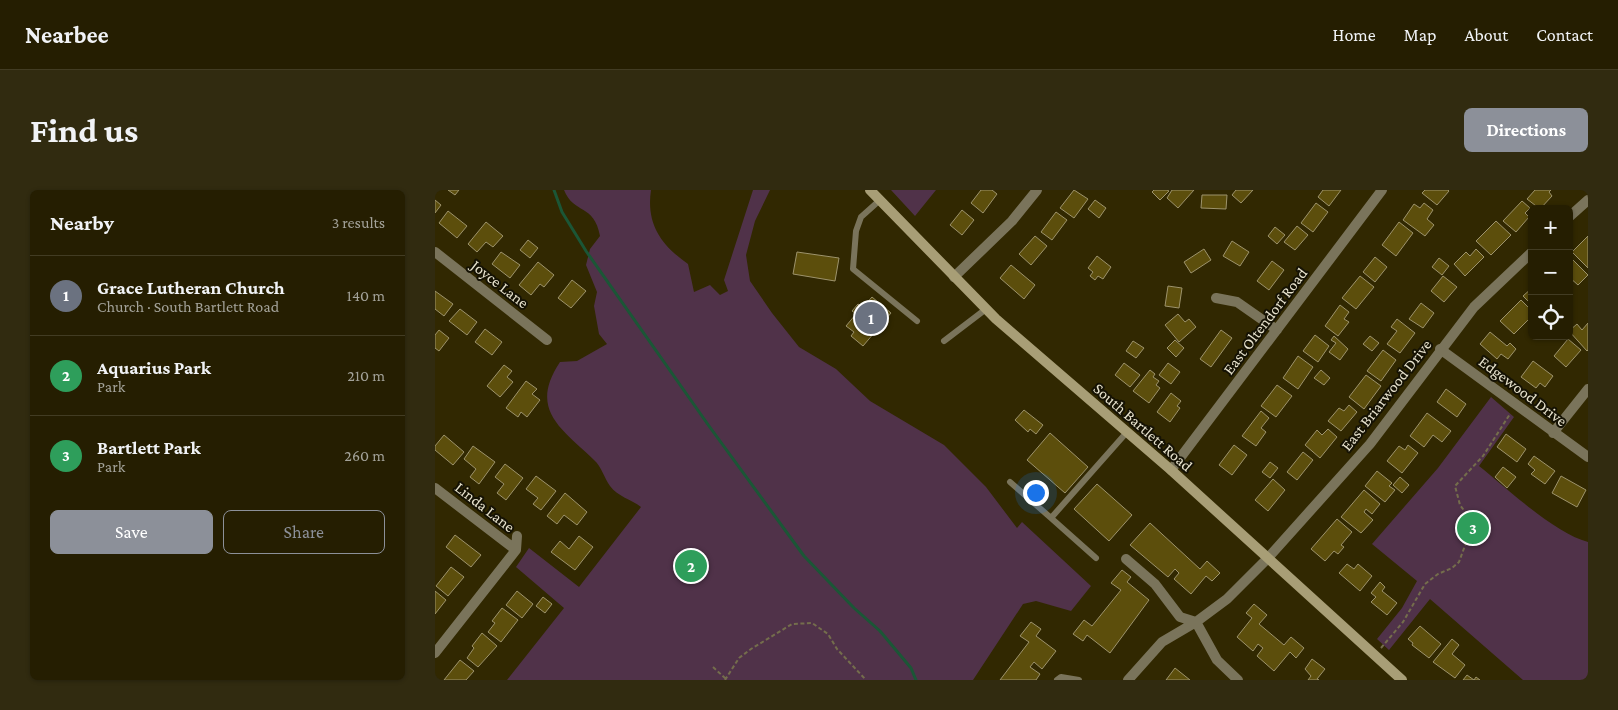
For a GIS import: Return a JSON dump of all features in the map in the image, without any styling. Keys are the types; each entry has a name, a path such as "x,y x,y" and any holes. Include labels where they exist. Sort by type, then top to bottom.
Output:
{"main road":[{"name":"South Bartlett Road","path":"870,190 986,309 1171,470 1402,680"}],"street":[{"path":"954,277 1012,221 1037,190"},
{"name":"East Oltendorf Road","path":"1171,470 1382,190"},
{"path":"1573,213 1588,200"},
{"name":"Joyce Lane","path":"435,252 547,340"},
{"name":"East Briarwood Drive","path":"1128,680 1162,642 1196,622 1227,599 1267,559 1370,444 1440,349 1474,307 1528,256"},
{"path":"1216,298 1237,302 1277,330"},
{"name":"Edgewood Drive","path":"1440,349 1588,457"},
{"path":"1553,433 1588,389"},
{"name":"Linda Lane","path":"435,488 516,550"},
{"path":"435,653 516,550 517,536"},
{"path":"1126,559 1155,584 1180,617 1196,622 1217,660 1239,680"}],"lane":[{"path":"880,200 861,217 856,231 853,269 917,321"},
{"path":"945,341 986,309"},
{"path":"1051,518 1127,432"},
{"path":"1010,482 1096,558"},
{"path":"1057,680 1061,677 1079,680"}],"path":[{"path":"1375,656 1403,622 1425,584 1459,562 1471,528 1469,517 1460,505 1455,486 1483,456 1517,405"},
{"path":"713,667 725,679 739,658 751,649 792,624 812,623 828,634 837,649 866,680"}],"shaded area":[{"path":"564,190 651,190 650,202 653,223 663,241 678,257 688,264 694,292 710,285 720,295 728,291 724,280 753,190 770,190 755,221 746,255 750,281 799,347 836,369 870,401 944,445 986,487 1017,528 1022,522 1091,586 1071,611 1036,601 1023,604 973,680 507,680 564,608 516,567 529,548 579,587 641,507 613,490 597,463 561,428 548,406 547,393 551,379 560,362 577,361 607,344 599,334 594,306 597,292 586,265 590,249 600,236 593,218 573,203"},
{"path":"891,190 936,190 915,216"},
{"path":"1491,397 1514,417 1479,466 1546,520 1561,530 1588,542 1588,680 1523,680 1430,599 1389,650 1377,639 1402,608 1417,581 1372,544 1438,468"}],"building":[{"path":"448,190 459,190 455,195"},
{"path":"981,190 992,190 997,194 983,213 971,203"},
{"path":"1074,190 1088,199 1074,218 1060,208"},
{"path":"1154,190 1169,191 1160,200 1152,192"},
{"path":"1172,190 1194,190 1178,208 1167,198"},
{"path":"1236,190 1253,190 1241,203 1232,195"},
{"path":"1323,190 1341,190 1329,206 1318,197"},
{"path":"1425,190 1449,191 1437,205 1422,193"},
{"path":"1535,190 1551,190 1549,192 1552,196 1544,205 1535,205 1527,199"},
{"path":"1202,195 1227,195 1226,209 1201,208"},
{"path":"435,200 441,205 435,213"},
{"path":"1095,200 1106,208 1099,218 1088,209"},
{"path":"1522,201 1528,206 1528,210 1525,213 1528,218 1516,232 1503,221"},
{"path":"1316,203 1328,212 1313,232 1301,223"},
{"path":"1424,203 1433,210 1427,219 1434,225 1425,236 1403,220 1414,204 1420,208"},
{"path":"962,210 974,220 962,235 950,225"},
{"path":"448,211 467,226 457,238 439,223"},
{"path":"1056,212 1067,220 1052,240 1041,232"},
{"path":"1496,221 1511,235 1491,255 1476,241"},
{"path":"486,222 503,236 493,247 486,242 477,252 468,244"},
{"path":"1399,222 1413,233 1396,256 1382,245"},
{"path":"1297,226 1308,235 1295,250 1284,242"},
{"path":"1275,227 1285,235 1277,244 1268,236"},
{"path":"1035,236 1047,246 1031,265 1019,254"},
{"path":"1588,236 1588,268 1573,253"},
{"path":"528,240 538,248 530,258 520,250"},
{"path":"1232,241 1249,252 1240,266 1223,256"},
{"path":"1204,249 1211,260 1191,273 1184,262"},
{"path":"1476,249 1484,257 1465,276 1454,264 1466,252 1470,256"},
{"path":"501,252 520,265 510,278 492,264"},
{"path":"797,252 839,258 835,281 793,274"},
{"path":"1097,256 1111,267 1103,279 1098,276 1095,280 1090,276 1093,272 1088,268"},
{"path":"1375,257 1387,267 1375,282 1363,272"},
{"path":"1439,258 1449,266 1442,275 1432,267"},
{"path":"1573,260 1588,275 1578,285 1573,281"},
{"path":"1272,261 1284,270 1269,290 1257,281"},
{"path":"538,262 554,275 544,287 540,284 531,295 519,285"},
{"path":"1011,265 1035,285 1024,299 1000,278"},
{"path":"1360,276 1374,287 1356,309 1342,298"},
{"path":"1443,276 1457,287 1444,302 1431,291"},
{"path":"572,280 586,291 571,308 558,298"},
{"path":"1168,286 1182,288 1179,308 1165,306"},
{"path":"435,291 453,304 444,316 435,309"},
{"path":"1528,292 1528,301 1523,296"},
{"path":"872,297 891,313 863,346 851,336 854,332 846,326 856,314 852,311 858,304 863,307"},
{"path":"1521,300 1528,307 1528,320 1514,334 1500,321"},
{"path":"1421,303 1434,313 1423,328 1409,319"},
{"path":"1340,305 1349,312 1344,319 1349,322 1338,336 1325,326"},
{"path":"460,309 477,322 467,335 449,321"},
{"path":"1178,314 1185,322 1189,319 1196,327 1179,342 1165,325"},
{"path":"1397,319 1415,333 1400,353 1387,344 1397,331 1391,327"},
{"path":"1588,323 1587,351 1573,335 1573,328 1577,324 1582,330"},
{"path":"485,329 502,342 492,355 475,342"},
{"path":"439,330 449,338 439,351 435,348 435,335"},
{"path":"1221,330 1232,338 1211,367 1200,359"},
{"path":"1490,332 1507,346 1510,343 1516,349 1508,359 1501,354 1497,359 1480,344"},
{"path":"1315,335 1329,346 1318,362 1303,351"},
{"path":"1334,336 1348,349 1340,360 1329,352 1336,343 1331,340"},
{"path":"1370,336 1379,343 1372,351 1363,344"},
{"path":"1175,340 1184,348 1176,357 1167,348"},
{"path":"1567,340 1581,350 1566,367 1554,356"},
{"path":"1133,341 1144,348 1136,358 1126,351"},
{"path":"1383,350 1396,360 1381,381 1367,371"},
{"path":"1298,356 1313,367 1298,389 1283,378"},
{"path":"1533,361 1553,376 1545,387 1540,383 1536,388 1521,377"},
{"path":"1124,363 1140,375 1130,387 1115,375"},
{"path":"1168,363 1180,372 1171,384 1159,375"},
{"path":"504,365 512,371 507,377 513,382 500,397 487,386"},
{"path":"1150,370 1155,374 1153,377 1159,381 1156,385 1160,388 1149,403 1133,391"},
{"path":"1321,370 1330,378 1324,385 1314,378"},
{"path":"1366,375 1381,386 1364,409 1349,397"},
{"path":"526,381 537,389 532,394 540,400 527,417 521,412 518,417 506,408"},
{"path":"1277,385 1292,396 1276,417 1261,406"},
{"path":"1446,389 1466,404 1457,417 1437,402"},
{"path":"1171,393 1181,401 1177,406 1180,408 1170,422 1157,412"},
{"path":"1349,405 1357,412 1341,431 1328,421 1339,408 1344,411"},
{"path":"1024,410 1043,425 1036,434 1030,429 1028,432 1015,420"},
{"path":"1261,411 1269,418 1261,428 1266,432 1256,446 1242,436"},
{"path":"1427,413 1451,431 1442,442 1433,435 1424,447 1410,436"},
{"path":"1328,429 1337,437 1320,458 1305,445 1317,430 1322,435"},
{"path":"1050,433 1088,467 1065,493 1027,460"},
{"path":"1506,434 1526,449 1517,462 1497,447"},
{"path":"444,435 464,452 453,465 435,450 435,446"},
{"path":"1234,445 1247,455 1232,475 1219,465"},
{"path":"1408,445 1418,453 1402,473 1387,461 1399,446 1405,450"},
{"path":"473,446 495,462 479,484 470,477 476,469 464,459"},
{"path":"1303,452 1313,460 1297,480 1287,472"},
{"path":"1534,456 1555,471 1545,484 1531,474 1535,470 1528,464"},
{"path":"1270,462 1278,468 1270,478 1262,472"},
{"path":"505,464 523,478 506,500 497,493 504,484 495,477"},
{"path":"1503,467 1516,477 1507,488 1495,477"},
{"path":"1377,471 1392,483 1389,486 1395,490 1385,502 1365,486"},
{"path":"536,476 556,491 541,510 533,504 538,498 526,489"},
{"path":"1561,476 1586,490 1577,507 1552,493"},
{"path":"1400,477 1409,485 1402,493 1393,485"},
{"path":"1273,479 1285,490 1268,511 1255,500"},
{"path":"1097,484 1132,515 1109,541 1074,509"},
{"path":"1364,490 1380,504 1372,514 1366,509 1364,512 1373,520 1361,533 1341,517"},
{"path":"565,493 587,512 577,525 564,515 557,524 547,516"},
{"path":"1337,519 1352,532 1341,545 1344,547 1338,554 1334,551 1325,561 1311,549"},
{"path":"1150,523 1200,569 1207,561 1220,573 1212,581 1206,576 1191,594 1174,579 1179,573 1175,569 1168,577 1130,545"},
{"path":"455,535 481,555 471,567 446,547"},
{"path":"579,536 593,547 575,570 551,552 560,541 569,549"},
{"path":"1347,564 1354,569 1358,564 1372,576 1360,591 1339,573"},
{"path":"451,567 464,577 448,596 436,586"},
{"path":"1122,570 1131,577 1127,582 1149,600 1110,653 1087,635 1083,641 1073,634 1084,620 1092,626 1121,590 1111,583"},
{"path":"1380,582 1385,587 1382,591 1397,603 1387,615 1371,602 1376,597 1371,593"},
{"path":"435,591 446,600 435,614"},
{"path":"517,591 533,604 522,618 506,605"},
{"path":"543,597 552,604 545,613 536,606"},
{"path":"1254,604 1267,615 1259,624 1284,645 1291,637 1304,648 1296,658 1290,652 1274,671 1257,656 1263,648 1258,644 1253,651 1237,637 1252,618 1246,613"},
{"path":"502,608 518,620 501,642 488,632 495,623 492,621"},
{"path":"1031,622 1041,629 1036,636 1056,651 1042,669 1034,662 1030,667 1040,674 1036,680 1000,680 1029,642 1020,636"},
{"path":"1420,626 1441,644 1429,658 1412,645 1413,643 1408,639"},
{"path":"482,633 497,646 478,667 467,658 474,648 472,646"},
{"path":"1452,639 1459,645 1452,654 1465,665 1455,678 1433,662"},
{"path":"1312,659 1325,669 1317,679 1319,680 1308,680 1311,676 1305,669"},
{"path":"460,660 474,671 466,680 444,680"},
{"path":"1175,668 1190,680 1166,680"},
{"path":"1467,675 1474,680 1463,680"}],"waterway":[{"path":"554,190 562,212 586,251 709,426 804,556 854,608 880,631 911,668 916,680"}],"place":[{"name":"Grace Lutheran Church","path":"871,318"},
{"name":"Bartlett Park","path":"1473,528"},
{"name":"Aquarius Park","path":"691,566"}]}
